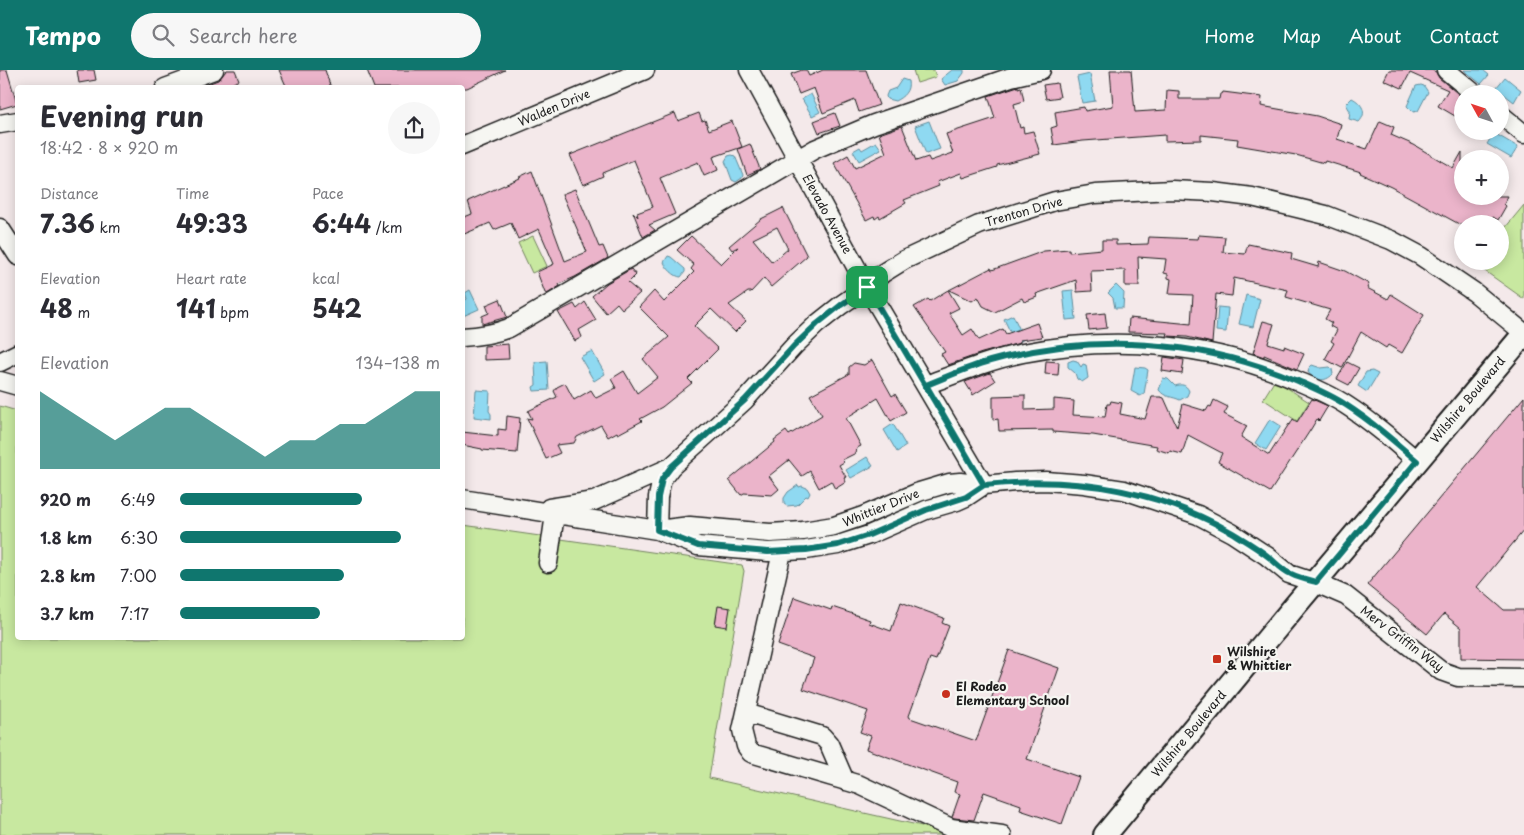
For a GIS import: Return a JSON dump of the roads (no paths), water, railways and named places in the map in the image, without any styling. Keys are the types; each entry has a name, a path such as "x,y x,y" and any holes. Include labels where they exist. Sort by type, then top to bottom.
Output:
{"main road":[{"name":"Wilshire Boulevard","path":"1104,835 1524,334"}],"street":[{"path":"172,85 214,70"},
{"name":"Walden Drive","path":"465,145 645,70"},
{"name":"Elevado Avenue","path":"749,70 867,287 984,485"},
{"path":"465,337 489,334 509,328 815,149 874,124 1011,77 1041,70"},
{"path":"1446,70 1464,85"},
{"path":"0,124 15,122"},
{"path":"1509,122 1524,134"},
{"name":"Trenton Drive","path":"657,530 658,497 662,479 671,467 745,400 794,346 817,324 883,273 904,260 979,225 1055,201 1105,194 1172,190 1213,192 1252,197 1326,215 1390,240 1421,256 1450,275 1524,334"},
{"path":"0,228 15,251"},
{"path":"926,385 988,361 1055,348 1090,344 1126,344 1196,349 1229,356 1263,367 1319,390 1345,404 1371,422 1417,461"},
{"path":"0,362 15,355"},
{"path":"0,381 15,385"},
{"path":"532,510 594,501 671,467"},
{"name":"Whittier Drive","path":"657,530 690,526 770,533 803,532 834,526 919,492 946,484 960,482 984,485 1046,481 1124,490 1198,514 1268,556 1289,574 1316,582"},
{"name":"Whittier Drive","path":"465,499 657,530 698,546 782,552 838,545 926,510 966,497 984,485"},
{"path":"548,563 556,514"},
{"path":"782,552 742,730 746,746 751,753 860,785 951,828 1002,835"},
{"name":"Merv Griffin Way","path":"1316,582 1346,596 1441,671 1458,677 1524,678"},
{"path":"746,713 822,736 829,744 845,781"}],"water":[{"path":"952,70 964,70 964,73 958,81 945,85 941,79"},
{"path":"1464,70 1483,70 1489,75 1481,84"},
{"path":"1090,74 1095,101 1082,103 1077,77"},
{"path":"1505,77 1521,90 1514,102 1509,98 1509,85 1498,85"},
{"path":"902,79 908,81 908,88 905,93 895,101 887,99 888,91 896,88"},
{"path":"1421,85 1428,92 1418,111 1413,112 1407,106 1416,86"},
{"path":"811,94 820,112 812,116 802,99"},
{"path":"1352,98 1363,108 1362,119 1359,122 1349,119 1350,111 1346,104"},
{"path":"929,121 940,149 926,154 915,126"},
{"path":"1490,140 1506,140 1518,147 1511,158 1509,157 1509,150 1497,150 1487,144"},
{"path":"876,142 881,149 859,161 853,151 860,147 862,150"},
{"path":"728,156 735,156 743,175 736,182 732,180 725,161"},
{"path":"668,256 685,269 681,277 674,274 665,264 664,262"},
{"path":"1116,285 1124,293 1123,308 1115,308 1113,298 1108,293"},
{"path":"470,290 479,309 465,315 465,300 467,299 465,293"},
{"path":"1073,290 1076,319 1066,320 1063,291"},
{"path":"1246,295 1260,299 1253,327 1239,324"},
{"path":"1218,307 1228,308 1226,332 1216,331"},
{"path":"1013,315 1024,339 1016,344 1004,319"},
{"path":"592,351 605,374 594,381 580,357"},
{"path":"547,361 549,390 534,391 533,387 536,385 535,362"},
{"path":"1077,361 1081,367 1083,364 1086,365 1088,378 1082,382 1077,379 1075,373 1068,367 1068,362"},
{"path":"1312,365 1321,368 1330,367 1333,374 1327,379 1316,379 1308,372"},
{"path":"1135,367 1148,370 1144,394 1140,396 1131,391"},
{"path":"1372,371 1378,374 1367,392 1358,386 1366,372"},
{"path":"1163,378 1168,379 1175,386 1185,386 1189,391 1187,396 1180,400 1164,394 1159,390"},
{"path":"476,390 490,391 489,411 491,419 474,417"},
{"path":"1270,419 1281,426 1266,450 1255,443"},
{"path":"893,424 906,446 897,452 884,430"},
{"path":"867,457 873,466 851,478 846,470"},
{"path":"798,485 799,487 807,488 810,493 808,497 806,496 797,505 787,506 784,504 784,498 788,492"}],"place":[{"name":"Wilshire & Whittier","path":"1217,659"},
{"name":"El Rodeo Elementary School","path":"946,694"}]}
